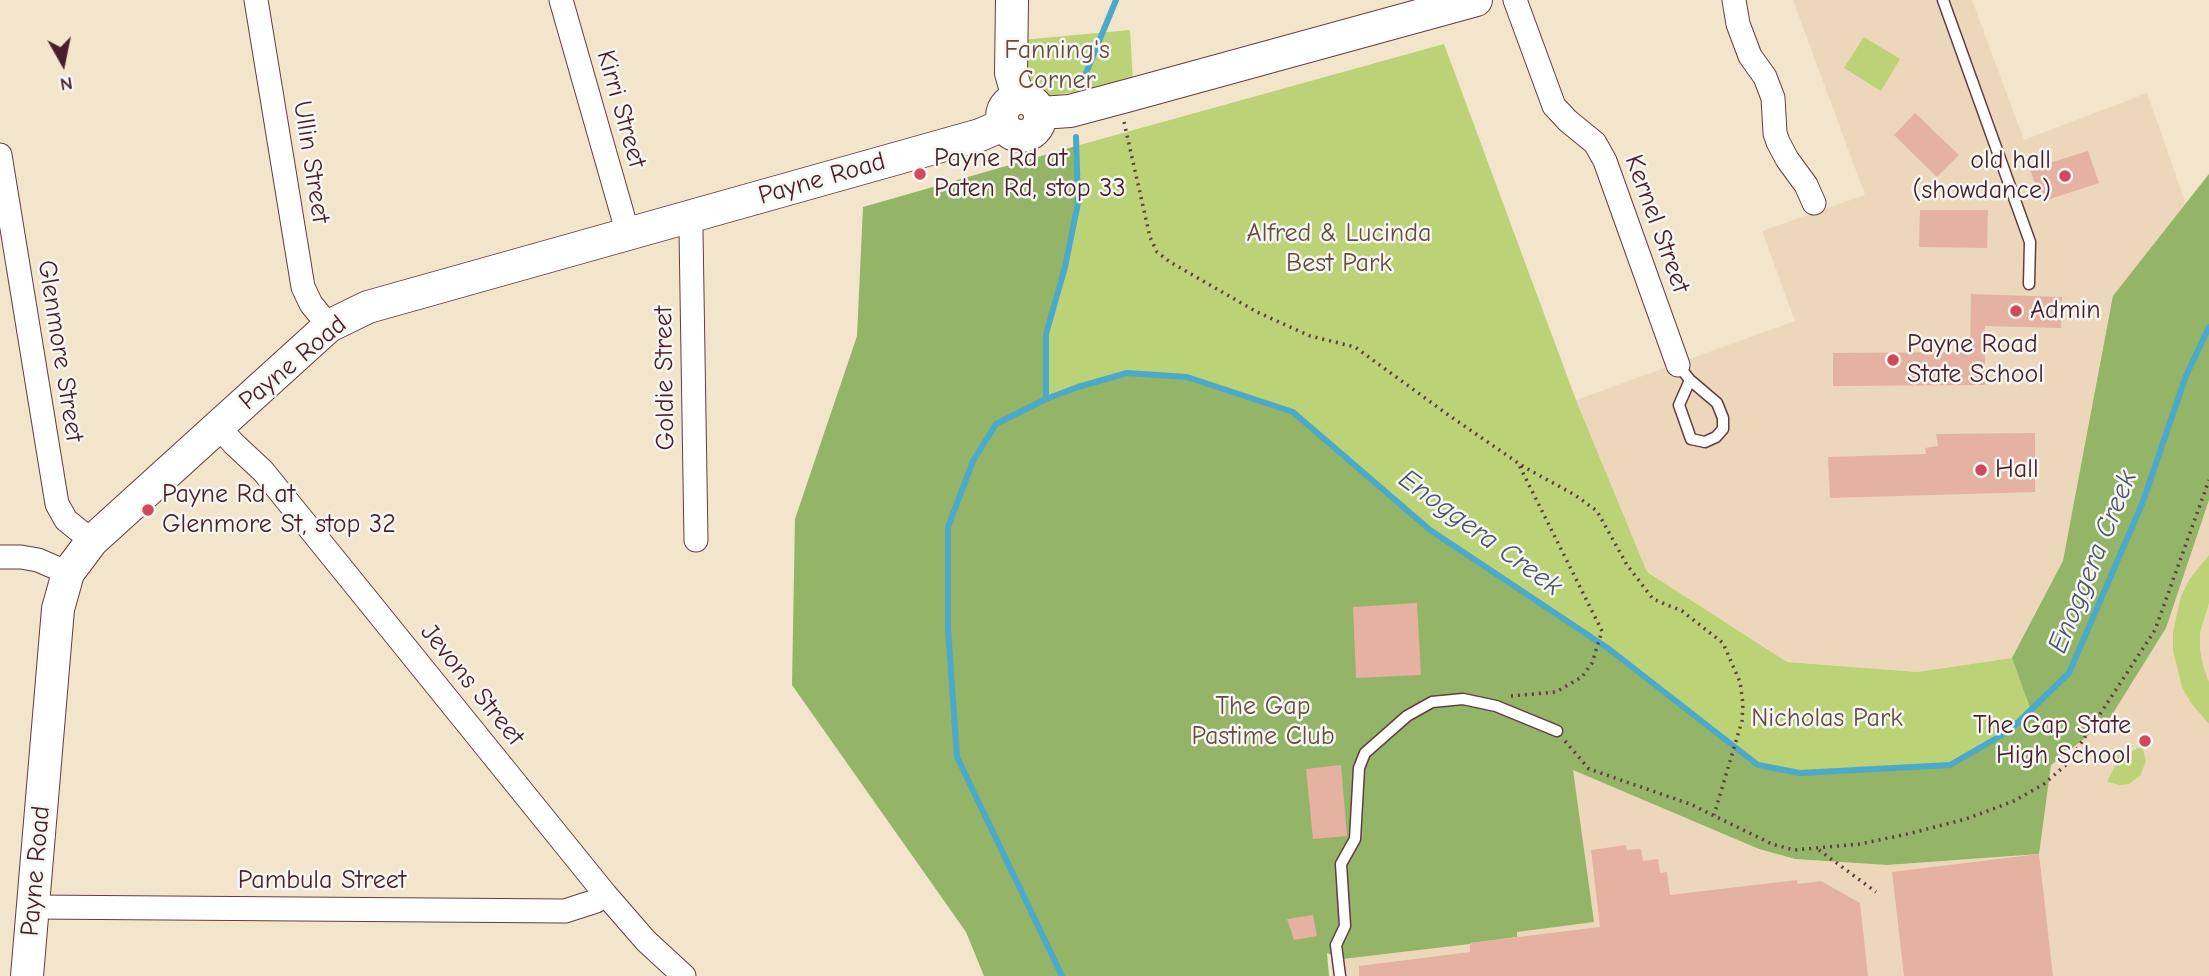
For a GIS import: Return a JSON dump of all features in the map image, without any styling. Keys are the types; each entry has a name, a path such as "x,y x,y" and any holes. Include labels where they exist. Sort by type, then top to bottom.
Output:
{"main road":[{"path":"1012,0 1011,73 1020,112"},
{"name":"Payne Road","path":"27,976 58,609 68,573 92,541 329,326 368,307 980,135 1020,112 1070,111 1476,0"}],"street":[{"name":"Ullin Street","path":"256,0 303,287 311,304 329,326"},
{"name":"Kirri Street","path":"561,0 628,234"},
{"name":"Kernel Street","path":"1516,0 1554,106 1567,121 1595,144 1605,161 1684,372"},
{"path":"1734,0 1738,24 1750,56 1765,77 1773,98 1778,142 1814,202"},
{"name":"Glenmore Street","path":"0,155 57,504 66,520 92,541"},
{"name":"Goldie Street","path":"688,217 696,540"},
{"name":"Jevons Street","path":"218,426 263,471 606,895 646,941 684,976"},
{"path":"0,557 38,560 68,573"},
{"name":"Pambula Street","path":"34,906 565,911 606,895"}],"lane":[{"path":"1943,0 2030,242 2029,284"},
{"path":"1684,372 1717,402 1723,418 1723,429 1716,437 1705,442 1690,439 1679,405 1684,372"},
{"path":"1340,976 1336,945 1345,926 1341,864 1354,839 1359,768 1365,753 1407,716 1432,702 1463,699 1500,707 1557,731"}],"path":[{"path":"1136,118 1123,122 1150,237 1157,252 1258,312 1310,336 1355,347 1518,463 1575,495 1597,511 1627,565 1653,599 1682,611 1723,643 1740,682 1743,704 1742,721 1714,815"},
{"path":"1500,707 1504,697 1556,692 1582,677 1592,663 1602,631 1518,463"},
{"path":"1557,731 1590,769 1690,804 1772,844 1794,850 1860,844 1966,819 2014,801 2044,785 2068,764 2155,630 2209,480"},
{"path":"1817,849 1876,892"}],"shaded area":[{"name":"Payne Road State School","path":"1793,0 1972,0 2024,140 2147,93 2186,204 2113,296 2063,561 2012,658 1917,672 1787,662 1647,572 1576,400 1795,321 1762,231 1865,195"},
{"path":"2209,500 2209,976 1345,976 1343,959 1517,937 1516,932 1573,769 1759,849 1795,859 1887,865 2038,854 2051,765 2110,718 2166,628"}],"green space":[{"name":"Fanning's Corner","path":"1130,30 1133,82 1051,96 1022,85 1022,40"},
{"path":"1864,37 1900,59 1881,91 1844,68"},
{"name":"Alfred & Lucinda Best Park","path":"1444,44 1576,400 1647,572 1787,662 1917,672 2012,658 2063,561 2113,296 2209,174 2069,673 2009,731 1950,765 1800,773 1758,765 1609,649 1430,530 1293,412 1187,377 1127,373 1046,399 1046,334 1065,267 1078,203 1076,146"},
{"name":"The Gap Pastime Club","path":"1076,146 1078,203 1065,267 1046,334 1046,398 1127,373 1187,377 1293,412 1430,530 1609,649 1758,765 1800,773 1950,765 2009,731 2031,710 2012,658 2063,561 2113,296 2209,174 2209,500 2166,628 2110,718 2051,765 2039,854 1887,865 1795,859 1759,849 1573,770 1594,922 1517,932 1517,937 1470,944 1343,959 1327,953 1329,976 984,976 966,932 792,685 795,519 857,336 863,207"},
{"path":"2209,555 2209,603 2200,632 2200,649 2209,682 2209,724 2191,703 2182,687 2173,651 2173,632 2181,596 2189,580"},
{"path":"2142,746 2146,761 2140,776 2129,784 2107,782 2116,764 2110,758 2119,748 2127,754"}],"building":[{"path":"1915,113 1959,155 1937,177 1894,135"},
{"name":"old hall (showdance)","path":"2088,151 2099,183 2041,202 2030,169"},
{"path":"1920,210 1988,210 1987,248 1919,247"},
{"path":"1971,294 2062,297 2061,328 1985,326 1985,385 1833,386 1833,353 1970,352"},
{"name":"Hall","path":"2035,433 2035,492 1830,498 1828,457 1926,454 1925,448 1938,446 1936,434"},
{"path":"1417,603 1421,675 1356,678 1353,607"},
{"path":"1341,765 1347,836 1313,839 1306,769"},
{"path":"1626,845 1627,850 1641,849 1643,861 1658,859 1660,873 1667,872 1670,895 1797,880 1798,884 1821,881 1860,903 1868,976 1359,976 1359,966 1470,952 1470,943 1600,927 1591,850"},
{"path":"2039,854 2053,976 1904,976 1892,872"},
{"path":"1313,915 1317,936 1294,940 1287,919"}],"waterway":[{"path":"1086,73 1116,0"},
{"path":"1046,399 1046,334 1065,267 1078,203 1076,137"},
{"name":"Enoggera Creek","path":"1062,976 957,757 948,629 948,527 973,461 996,424 1046,399 1127,373 1187,377 1293,412 1430,530 1609,649 1758,765 1800,773 1950,765 2009,731 2069,673 2142,504 2186,376 2209,327"}],"place":[{"name":"Payne Rd at Paten Rd, stop 33","path":"920,174"},
{"name":"old hall (showdance)","path":"2065,176"},
{"name":"Admin","path":"2016,311"},
{"name":"Payne Road State School","path":"1893,360"},
{"name":"Hall","path":"1981,470"},
{"name":"Payne Rd at Glenmore St, stop 32","path":"148,510"},
{"name":"The Gap State High School","path":"2145,741"}],"park label":[{"name":"Nicholas Park","path":"1827,719"}]}
